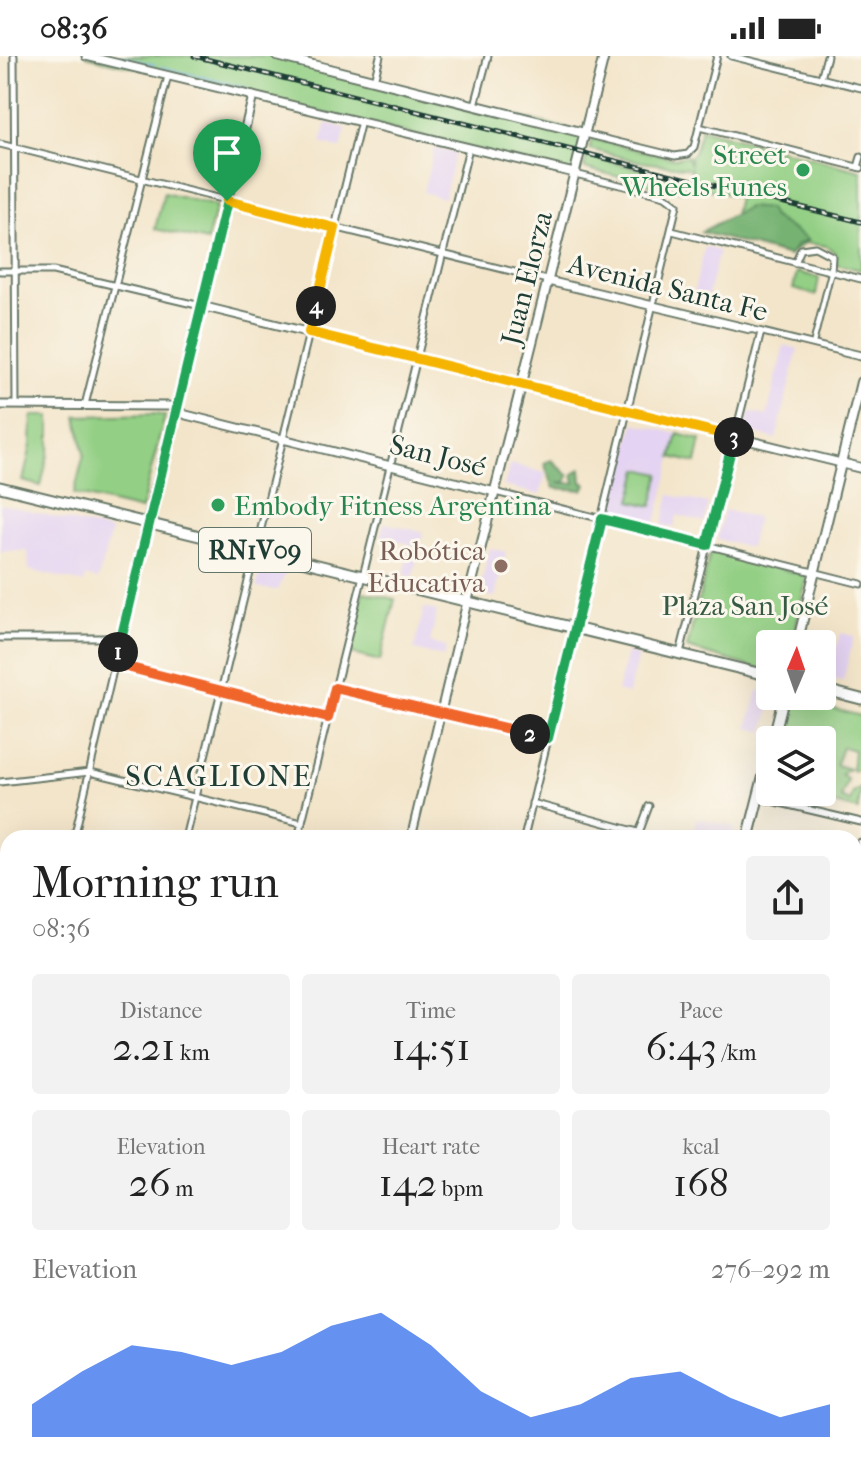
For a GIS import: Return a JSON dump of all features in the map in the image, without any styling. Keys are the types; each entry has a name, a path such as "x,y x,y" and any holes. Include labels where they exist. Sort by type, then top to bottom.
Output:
{"main road":[{"path":"277,56 584,133"},
{"name":"Juan Elorza","path":"467,602 604,56"},
{"path":"800,630 861,382"},
{"path":"841,463 861,468"},
{"name":"RN1V09","path":"0,487 756,673"},
{"path":"836,693 861,699"},
{"path":"750,830 756,805"}],"street":[{"path":"14,56 16,405"},
{"path":"86,56 574,173 675,201 672,231 526,830"},
{"path":"374,81 380,56"},
{"path":"475,106 488,56"},
{"path":"584,133 675,156 688,154 694,147 717,56"},
{"path":"731,56 861,88"},
{"path":"821,78 827,56"},
{"path":"85,405 168,76"},
{"path":"76,830 147,523 253,96"},
{"path":"187,830 361,121"},
{"path":"699,127 860,168 861,157"},
{"name":"Avenida Santa Fe","path":"0,144 861,356"},
{"path":"300,830 469,148"},
{"path":"672,231 861,279"},
{"path":"795,263 801,249 815,247 832,256 813,344"},
{"path":"0,271 53,271 115,285 841,463"},
{"path":"680,654 761,332"},
{"name":"San José","path":"0,405 163,406 282,439 861,584"},
{"name":"Juan Elorza","path":"413,830 467,602"},
{"path":"0,638 121,638"},
{"path":"115,664 328,718"},
{"path":"335,688 548,738"},
{"path":"0,782 90,772 302,823"},
{"path":"532,803 621,830"},
{"path":"640,830 649,806"},
{"path":"795,806 861,822"}],"shaded area":[{"path":"327,123 346,128 341,149 321,143"},
{"path":"434,148 455,153 444,198 423,192"},
{"path":"705,247 719,251 705,307 691,303"},
{"path":"784,345 798,349 776,439 745,431 750,412 767,416"},
{"path":"634,423 678,434 656,523 611,512"},
{"path":"510,464 546,473 540,495 504,486"},
{"path":"670,495 708,504 704,522 677,515 674,528 662,525"},
{"path":"0,504 111,531 98,580 86,576 84,583 29,570 28,551 0,551"},
{"path":"724,510 757,518 750,547 717,539"},
{"path":"384,523 423,532 413,577 404,575 411,544 381,537"},
{"path":"490,548 506,552 495,597 479,593"},
{"path":"262,566 286,573 277,590 256,588"},
{"path":"424,608 437,611 430,643 446,647 444,657 414,650"},
{"path":"840,633 854,636 843,681 836,680 836,649"},
{"path":"627,653 638,655 628,694 617,691"},
{"path":"756,698 756,710 770,710 766,726 756,726 756,730 748,728"},
{"path":"697,818 735,827 734,830 694,830"}],"green space":[{"path":"86,56 277,56 584,133 574,173"},
{"path":"701,129 861,171 861,270 836,264 835,253 827,246 805,243 792,253 729,237 738,197 689,184 681,190 671,190 584,168 587,156 689,181 691,168 642,162 589,149 592,139 675,158 687,156 691,165 690,156 694,153"},
{"path":"164,193 216,206 207,241 155,229"},
{"path":"748,207 769,209 773,217 808,240 797,245 789,256 701,232"},
{"path":"797,272 819,278 816,295 793,289"},
{"path":"32,416 50,416 50,446 41,486 23,481 31,445"},
{"path":"77,416 165,416 141,510 74,494 84,454"},
{"path":"678,434 701,440 696,463 672,457"},
{"path":"552,460 569,476 566,482 557,483 575,483 573,474 581,469 582,482 586,484 583,490 554,488 544,463"},
{"path":"639,469 660,474 652,506 631,501"},
{"name":"Plaza San José","path":"715,550 807,576 795,630 756,630 756,668 687,648 710,553"},
{"path":"363,592 395,599 380,661 348,653"},
{"path":"790,710 836,710 861,716 861,771 852,771 854,750 842,747 836,765 836,726 786,726"},
{"path":"836,765 849,769 841,775 848,780 841,798 850,802 853,793 861,788 858,810 836,804"}],"waterway":[{"path":"118,56 155,65"},
{"path":"161,67 246,88"}],"railway":[{"path":"194,56 861,222"}],"place":[{"name":"Street Wheels Funes","path":"803,170"},
{"name":"Embody Fitness Argentina","path":"218,505"},
{"name":"Robótica Educativa","path":"501,566"}],"district":[{"name":"SCAGLIONE","path":"219,776"}],"route":[{"path":"227,201 335,228 309,332 734,437 707,545 602,519 548,738 335,688 328,718 115,664 227,201"}]}
